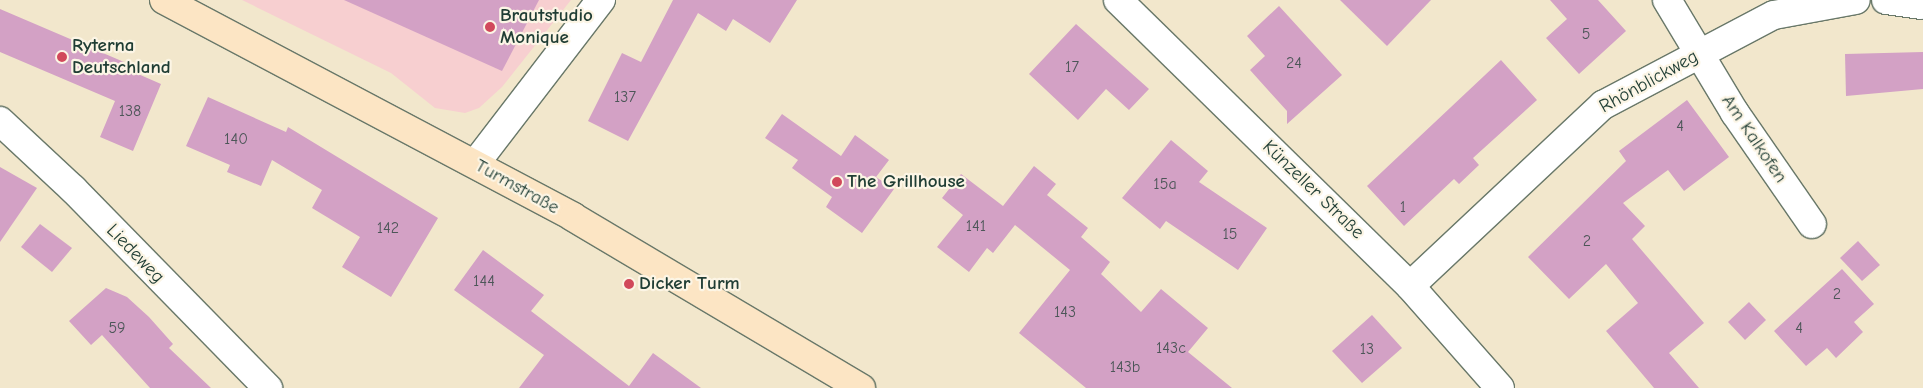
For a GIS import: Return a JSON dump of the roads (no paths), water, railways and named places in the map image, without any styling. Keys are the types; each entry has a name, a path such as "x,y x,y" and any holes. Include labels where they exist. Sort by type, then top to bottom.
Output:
{"main road":[{"name":"Turmstraße","path":"164,0 475,164 861,388"}],"street":[{"path":"475,164 601,0"},
{"name":"Künzeller Straße","path":"1118,0 1410,286 1500,388"},
{"name":"Am Kalkofen","path":"1666,0 1698,54 1812,224"},
{"name":"Rhönblickweg","path":"1410,286 1603,105 1774,14 1856,0"},
{"path":"1886,0 1923,5"},
{"name":"Liedeweg","path":"0,121 73,189 268,388"}],"place":[{"name":"Brautstudio Monique","path":"490,27"},
{"name":"Ryterna Deutschland","path":"62,57"},
{"name":"The Grillhouse","path":"837,182"},
{"name":"Dicker Turm","path":"629,284"}]}
